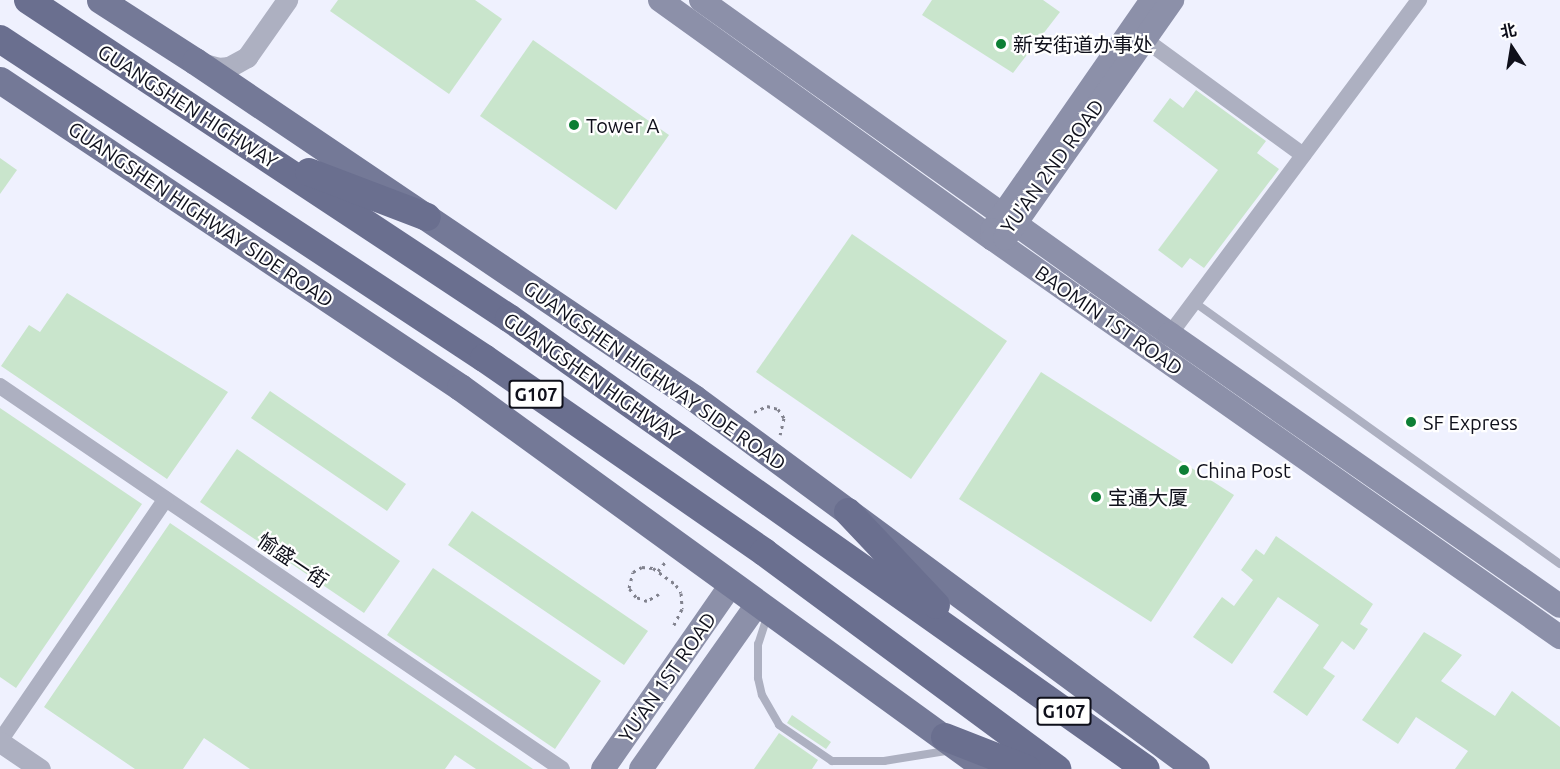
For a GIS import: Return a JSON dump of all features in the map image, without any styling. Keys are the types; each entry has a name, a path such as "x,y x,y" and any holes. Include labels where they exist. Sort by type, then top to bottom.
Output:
{"highway":[{"name":"GUANGSHEN HIGHWAY","path":"28,0 509,318 1146,769"},
{"name":"G107","path":"0,39 484,358 764,552 1057,769"},
{"path":"259,153 427,218"},
{"path":"848,512 981,652"},
{"path":"953,742 1027,769"}],"main road":[{"name":"GUANGSHEN HIGHWAY SIDE ROAD","path":"100,0 261,105 694,398 1196,769"},
{"name":"BAOMIN 1ST ROAD","path":"660,0 993,239 1560,637"},
{"name":"BAOMIN 1ST ROAD","path":"701,0 1170,334 1560,606"},
{"name":"YU'AN 2ND ROAD","path":"993,239 1005,238 1009,218 1152,0"},
{"name":"YU'AN 2ND ROAD","path":"1009,218 1172,0"},
{"name":"GUANGSHEN HIGHWAY SIDE ROAD","path":"0,80 460,387 731,585 953,742 987,769"},
{"name":"YU’AN 1ST ROAD","path":"603,769 731,585"},
{"name":"YU’AN 1ST ROAD","path":"641,769 764,607"}],"street":[{"path":"195,61 218,68 229,67 247,57 286,0"},
{"path":"1170,334 1419,0"},
{"path":"1144,39 1303,155"},
{"path":"247,57 244,79 248,89 261,105"},
{"name":"愉盛一街","path":"0,386 562,769"},
{"path":"40,769 0,742 166,499"}],"lane":[{"path":"1194,302 1560,564"},
{"path":"764,607 757,661 762,695 778,725 844,769"},
{"path":"832,761 910,759 953,742"}],"path":[{"path":"659,594 647,601 636,597 629,588 630,577 637,568 653,568 669,579 681,593 682,609 674,625"}],"building":[{"path":"338,0 475,0 502,19 449,94 330,11"},
{"name":"新安街道办事处","path":"932,0 1043,0 1060,12 1013,73 922,15"},
{"name":"Tower A","path":"533,40 669,135 616,210 480,116"},
{"path":"1196,90 1266,141 1257,153 1279,169 1204,268 1190,258 1182,268 1158,250 1218,170 1153,121 1170,98 1183,108"},
{"path":"0,158 17,170 0,194"},
{"path":"852,234 1007,341 911,479 756,372"},
{"path":"67,293 228,392 167,479 1,366 29,325 40,332"},
{"name":"宝通大厦","path":"1041,372 1234,495 1151,622 959,499"},
{"path":"270,391 406,484 387,511 251,418"},
{"path":"0,408 142,504 16,688 0,677"},
{"path":"237,449 400,561 364,613 200,502"},
{"path":"472,511 648,631 624,665 448,545"},
{"path":"170,523 533,769 476,769 455,755 445,769 250,769 204,738 183,769 135,769 44,707"},
{"path":"1276,536 1373,604 1360,624 1368,629 1354,650 1342,641 1323,668 1335,676 1307,716 1273,692 1319,625 1278,597 1232,664 1193,637 1222,597 1234,606 1253,580 1241,570 1256,549 1264,555"},
{"path":"433,568 601,681 555,749 387,635"},
{"path":"1424,632 1462,655 1441,681 1495,716 1512,691 1560,727 1560,769 1455,769 1468,751 1416,717 1398,744 1362,720"},
{"path":"792,715 831,742 826,749 787,723"},
{"path":"779,733 818,760 812,769 754,769"}],"place":[{"name":"新安街道办事处","path":"1001,44"},
{"name":"Tower A","path":"574,125"},
{"name":"SF Express","path":"1411,422"},
{"name":"China Post","path":"1184,470"},
{"name":"宝通大厦","path":"1096,497"}]}
